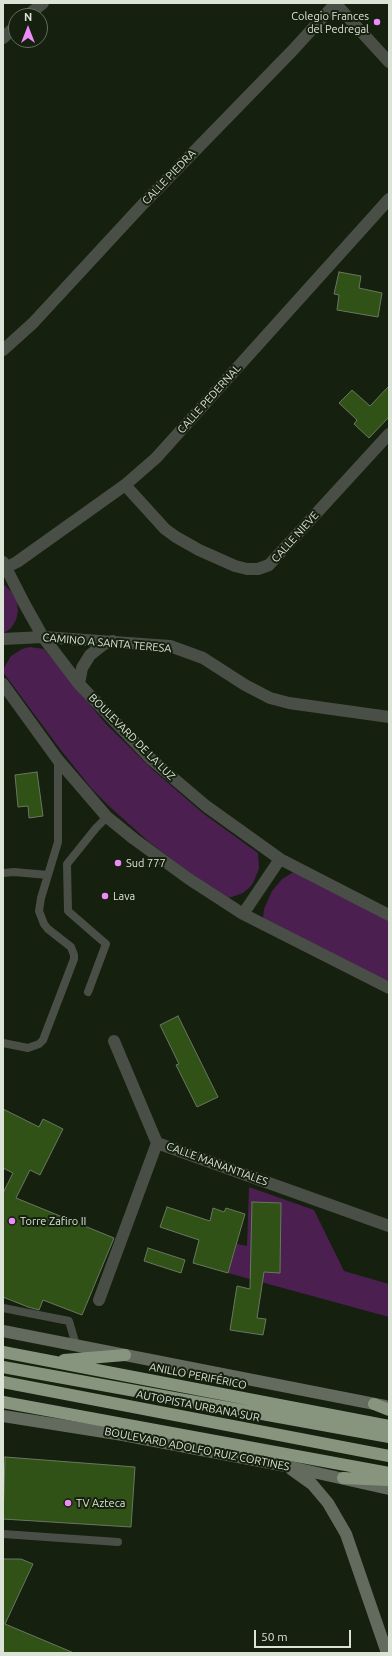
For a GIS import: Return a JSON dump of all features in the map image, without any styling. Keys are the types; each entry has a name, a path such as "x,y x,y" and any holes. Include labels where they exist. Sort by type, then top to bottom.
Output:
{"highway":[{"name":"ANILLO PERIFÉRICO","path":"3,1352 389,1426"},
{"path":"48,1361 125,1355"},
{"name":"AUTOPISTA URBANA SUR","path":"3,1366 389,1437"},
{"name":"AUTOPISTA URBANA SUR","path":"3,1382 389,1456"},
{"path":"3,1402 389,1473"},
{"path":"374,1404 389,1410"},
{"path":"343,1478 389,1480"}],"main road":[{"path":"3,1331 389,1406"},
{"name":"BOULEVARD ADOLFO RUIZ CORTINES","path":"3,1416 123,1435 286,1466 389,1489"},
{"path":"286,1466 312,1484 328,1504 346,1534 388,1653"}],"street":[{"path":"335,3 389,62"},
{"name":"CALLE PIEDRA","path":"3,350 33,323 144,203 293,50 335,3"},
{"name":"CALLE PEDERNAL","path":"4,566 17,562 126,485 162,451 389,199"},
{"name":"CALLE NIEVE","path":"126,485 165,529 176,537 199,550 234,566 246,569 258,569 269,565 389,434"},
{"name":"BOULEVARD DE LA LUZ","path":"4,566 43,637 79,684 131,739 178,783 206,806 280,859 389,915"},
{"name":"CAMINO A SANTA TERESA","path":"3,638 43,637 170,646 192,653 212,663 257,693 279,701 389,717"},
{"path":"79,684 82,668 90,655 104,644 113,641"},
{"path":"3,684 58,760 106,817 168,865 243,914 389,988"},
{"path":"243,914 280,859"},
{"path":"114,1041 158,1143"},
{"name":"CALLE MANANTIALES","path":"99,1300 158,1143 389,1226"}],"lane":[{"path":"3,1043 28,1048 39,1044 42,1040 74,959 72,947 48,929 40,918 39,904 58,842 58,760"},
{"path":"88,992 106,944 68,911 67,864 106,817"},
{"path":"3,874 14,872 48,875"},
{"path":"3,1308 69,1321 76,1346"},
{"path":"3,1534 118,1542"}],"shaded area":[{"path":"3,584 13,593 17,602 18,611 16,620 11,628 3,634"},
{"path":"30,647 44,649 106,724 153,770 204,814 258,853 259,869 253,883 249,888 243,893 229,898 192,874 149,842 92,789 60,749 3,672 11,656 22,649"},
{"path":"295,871 389,920 389,983 263,918 264,909 272,891 282,879"},
{"path":"249,1187 314,1210 344,1271 389,1284 389,1317 228,1273 237,1244 247,1246"}],"building":[{"path":"339,272 361,276 359,288 382,293 378,317 337,310 339,295 334,294"},
{"path":"389,386 389,417 369,438 354,424 357,420 339,403 352,390 370,406"},
{"path":"37,772 43,816 29,818 28,806 18,807 15,775"},
{"path":"178,1016 218,1097 197,1107 176,1065 179,1064 160,1025"},
{"path":"3,1109 39,1127 43,1119 63,1129 40,1175 30,1170 16,1198 114,1238 82,1315 43,1300 39,1310 3,1297 3,1193 13,1173 3,1168"},
{"path":"252,1202 281,1203 280,1273 264,1272 257,1318 266,1319 263,1335 230,1330 237,1286 250,1289"},
{"path":"167,1207 210,1221 213,1208 224,1212 226,1208 245,1214 228,1273 193,1263 199,1240 160,1227"},
{"path":"148,1248 185,1260 181,1273 144,1261"},
{"name":"TV Azteca","path":"5,1457 135,1467 131,1527 3,1519"},
{"path":"3,1559 21,1559 33,1564 5,1624 74,1653 3,1653"}],"place":[{"name":"Colegio Frances del Pedregal","path":"377,22"},
{"name":"Sud 777","path":"118,863"},
{"name":"Lava","path":"105,896"},
{"name":"Torre Zafiro II","path":"12,1221"},
{"name":"TV Azteca","path":"68,1503"}]}
